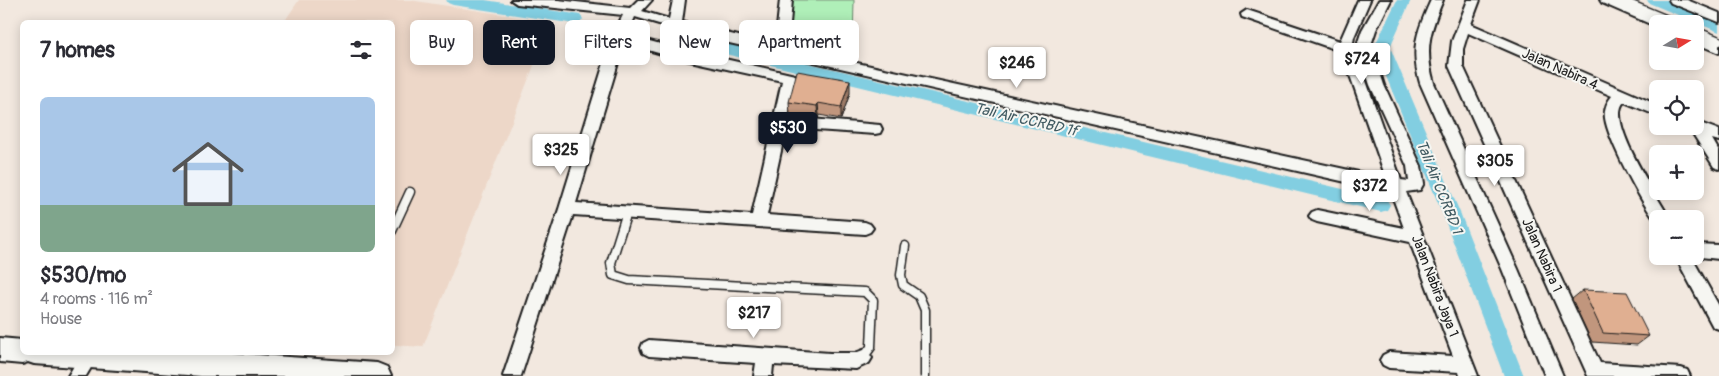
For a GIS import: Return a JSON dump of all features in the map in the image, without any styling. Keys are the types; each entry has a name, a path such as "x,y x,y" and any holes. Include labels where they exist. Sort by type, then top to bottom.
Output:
{"main road":[{"path":"0,350 20,352"},
{"path":"44,355 83,366 377,376"}],"street":[{"path":"517,0 632,12 661,20"},
{"path":"627,20 632,12 646,0"},
{"path":"676,20 679,0"},
{"path":"784,20 786,0"},
{"path":"1247,14 1345,48 1347,37 1364,0"},
{"path":"846,65 1396,186 1415,186 1417,177 1377,85 1365,42 1369,30 1385,0"},
{"path":"1437,0 1426,24 1420,48 1423,68 1554,376"},
{"name":"Jalan Nabira 1","path":"1474,0 1456,54 1456,66 1596,373"},
{"path":"1606,0 1649,18"},
{"path":"1675,0 1719,18"},
{"name":"Jalan Nabira 4","path":"1464,26 1649,107"},
{"path":"1704,42 1719,48"},
{"path":"650,46 787,76 790,81 758,221"},
{"name":"Jalan Nabira Jaya 1","path":"1345,48 1352,61 1396,186 1467,371"},
{"path":"512,376 567,209 611,65"},
{"path":"1621,96 1612,106 1611,118 1625,152 1657,210"},
{"path":"780,122 875,129"},
{"path":"1704,130 1719,136"},
{"path":"1701,135 1719,163"},
{"path":"567,209 865,228"},
{"path":"1317,216 1417,237"},
{"path":"1704,251 1719,252"},
{"path":"1688,265 1719,322"},
{"path":"649,348 846,361 856,361 863,358"},
{"path":"763,376 766,356"},
{"path":"1389,360 1467,371"},
{"path":"1596,373 1681,376"}],"lane":[{"path":"1619,0 1655,15"},
{"path":"1704,35 1719,41"},
{"path":"395,224 410,192"},
{"path":"627,212 611,262 613,275 629,280 865,292 873,300 871,347 863,358"},
{"path":"905,246 901,275 903,285 919,296 925,310 925,376"}],"shaded area":[{"path":"299,0 409,0 538,20 483,20 483,65 534,65 423,347 395,345 395,20 285,20"}],"green space":[{"path":"788,0 854,0 854,20 786,20"}],"building":[{"path":"797,71 850,80 841,107 818,103 817,106 789,102"},
{"path":"1583,290 1627,292 1649,336 1603,333"}],"waterway":[{"name":"Tali Air CCRBD 1f","path":"453,0 575,19"},
{"name":"Tali Air CCRBD 1","path":"1404,0 1382,47 1452,215 1514,376"},
{"path":"1654,0 1719,27"},
{"name":"Tali Air CCRBD 1f","path":"729,50 1381,205"}]}
